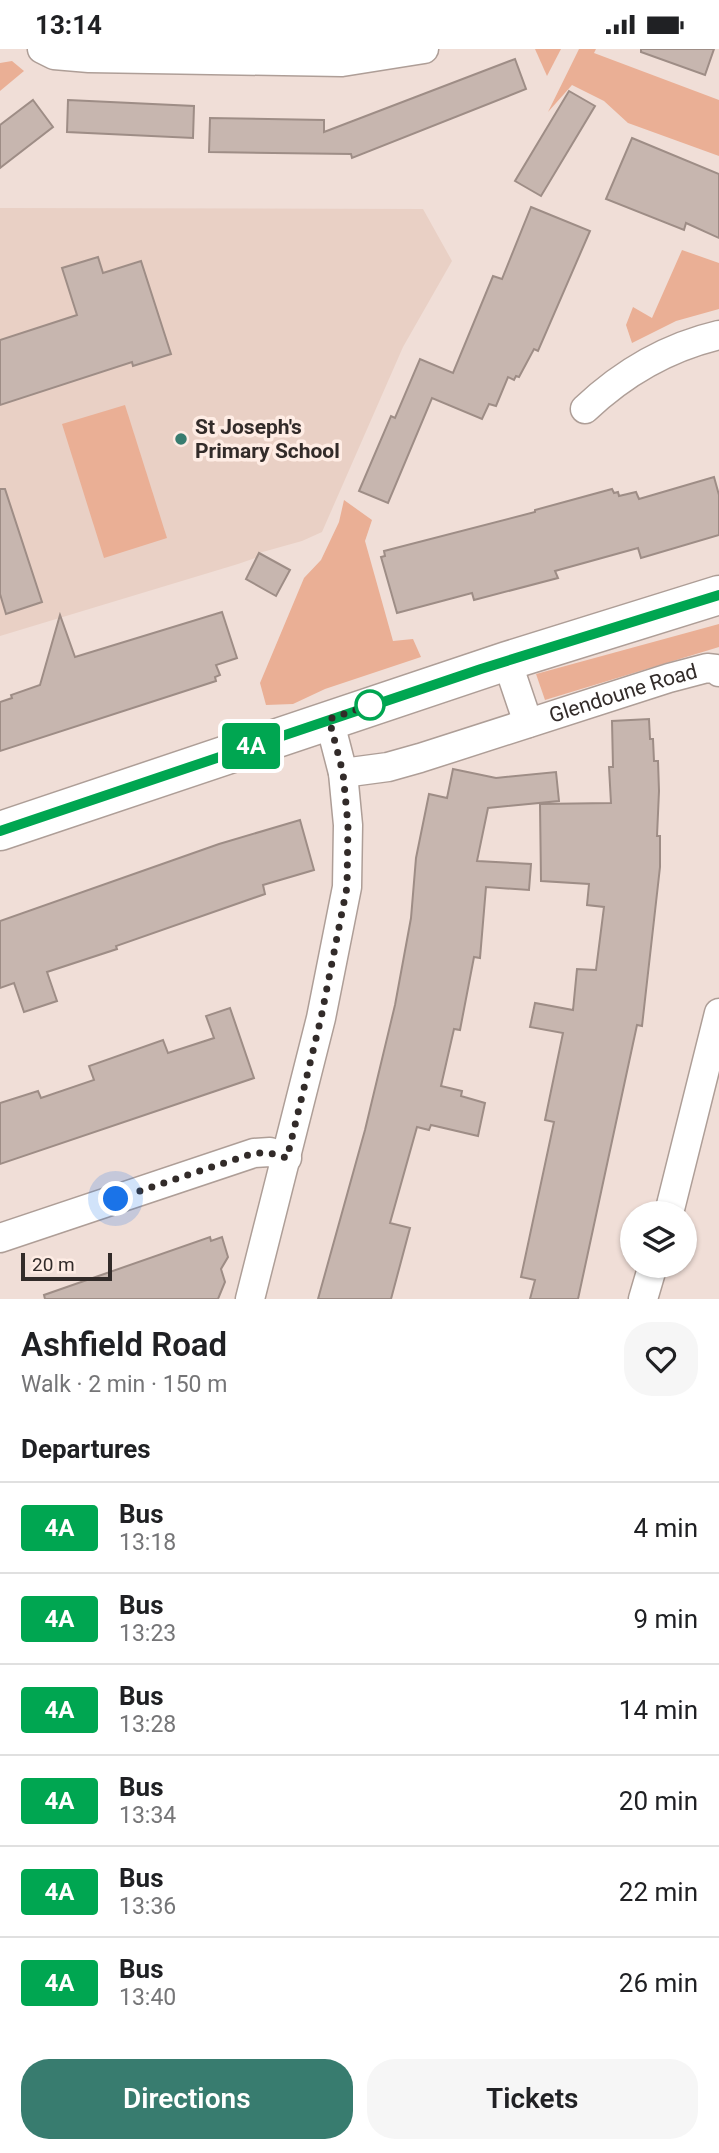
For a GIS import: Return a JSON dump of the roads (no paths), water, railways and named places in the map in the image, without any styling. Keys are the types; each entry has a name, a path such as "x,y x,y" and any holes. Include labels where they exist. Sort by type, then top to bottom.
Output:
{"main road":[{"path":"0,831 329,719 719,596"}],"street":[{"path":"42,49 54,55 89,58 342,62 424,49"},
{"path":"585,409 626,374 671,352 719,335"},
{"name":"Glendoune Road","path":"507,661 528,723"},
{"name":"Glendoune Road","path":"343,773 398,764 669,678 707,668 719,672"},
{"path":"250,1299 321,1018 347,887 348,825 343,773 329,719"},
{"path":"672,1201 719,1013"},
{"path":"0,1238 254,1153 270,1153 287,1158"},
{"path":"643,1299 649,1278"}],"place":[{"name":"St Joseph's Primary School","path":"181,439"}]}
